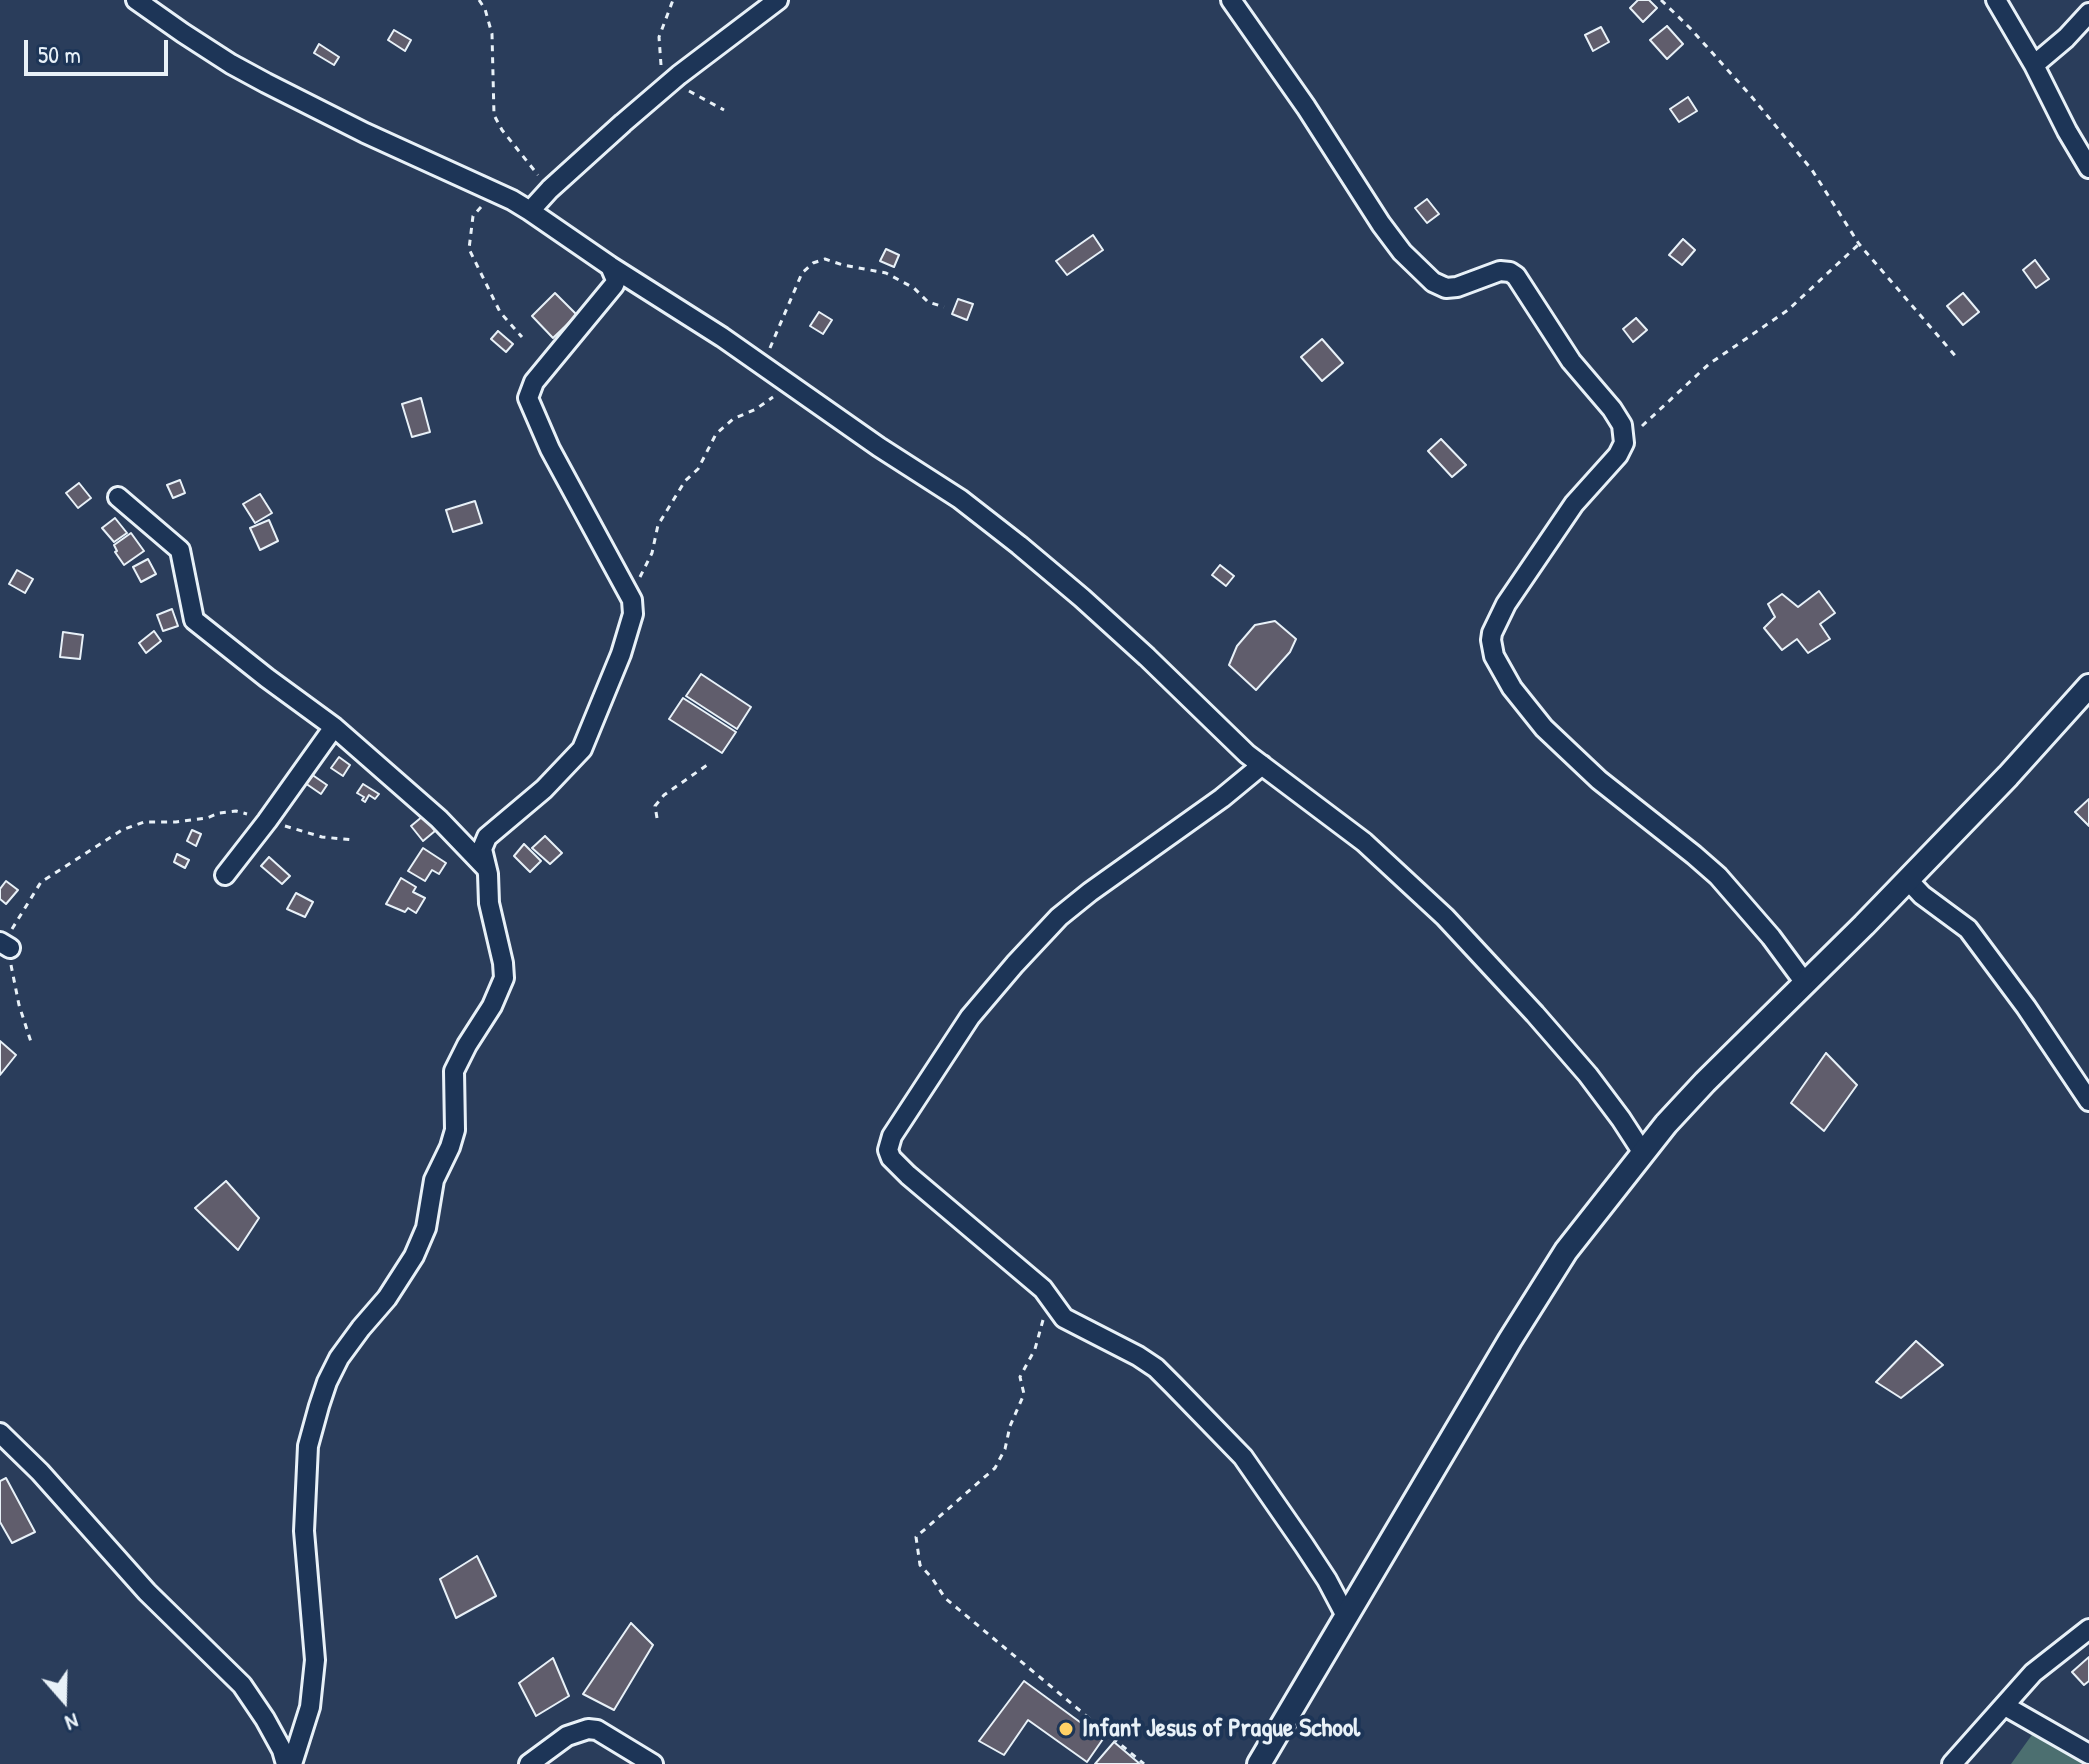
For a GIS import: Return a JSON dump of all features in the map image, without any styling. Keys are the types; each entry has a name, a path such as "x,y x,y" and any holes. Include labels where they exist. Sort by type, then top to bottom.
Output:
{"street":[{"path":"136,0 195,41 266,83 530,211 960,499 1019,545 1125,638 1247,754 1364,842 1445,917 1588,1075 1643,1153"},
{"path":"530,211 550,189 671,82 778,0"},
{"path":"1231,0 1402,252 1433,282 1446,288 1500,271 1516,276 1575,366 1622,425 1624,443 1618,455 1574,504 1506,604 1492,633 1494,656 1512,688 1544,728 1599,780 1718,876 1771,937 1805,983"},
{"path":"1996,0 2089,168"},
{"path":"2034,65 2089,13"},
{"path":"289,1764 310,1707 315,1660 304,1531 306,1466 312,1427 327,1382 339,1358 399,1282 426,1228 434,1180 455,1130 454,1071 492,1006 504,978 489,903 491,873 482,849 487,837 544,789 582,749 627,639 633,614 630,597 550,449 528,398 534,382 614,285 616,280 610,266"},
{"path":"118,497 180,550 194,620 334,727 429,810 491,873"},
{"path":"1259,1764 1510,1340 1558,1264 1643,1153 1705,1082 1908,880 2089,686"},
{"path":"225,875 334,727"},
{"path":"1262,765 1222,798 1059,917 970,1017 889,1142 889,1153 908,1175 1043,1289 1064,1318 1156,1368 1227,1439 1304,1545 1346,1616"},
{"path":"1908,880 1922,895 1968,929 2026,1007 2089,1101"},
{"path":"0,1433 40,1472 147,1592 242,1685 289,1764"},
{"path":"1952,1764 2033,1673 2089,1629"},
{"path":"2005,1706 2089,1754"},
{"path":"529,1764 567,1736 582,1729 597,1730 653,1764"}],"path":[{"path":"479,0 492,34 494,115 502,130 550,189"},
{"path":"1661,0 1751,96 1812,170 1859,244 1958,359"},
{"path":"494,192 473,216 469,249 500,312 522,337"},
{"path":"1624,443 1709,364 1788,310 1859,244"},
{"path":"763,366 802,273 813,263 825,259 886,273 914,288 928,302 944,307"},
{"path":"630,597 652,553 658,525 685,481 698,469 716,434 733,419 771,399 786,383"},
{"path":"657,818 655,806 664,795 710,763"},
{"path":"31,1042 5,945 12,928 41,882 122,830 144,822 176,822 236,811 322,837 354,840"},
{"path":"1053,1303 1020,1377 1024,1394 1010,1426 1005,1449 995,1468 916,1537 920,1565 945,1598 1144,1764"}],"green space":[{"path":"2039,1725 2089,1763 2089,1764 2011,1764"}],"building":[{"path":"1638,0 1649,0 1657,8 1643,22 1630,8"},
{"path":"1667,26 1683,44 1667,59 1650,40"},
{"path":"1601,27 1609,42 1593,51 1585,35"},
{"path":"394,30 411,40 405,51 388,40"},
{"path":"319,44 339,57 334,65 314,53"},
{"path":"1688,97 1697,111 1679,122 1670,109"},
{"path":"1427,199 1439,214 1427,223 1415,208"},
{"path":"1093,235 1103,250 1067,275 1056,261"},
{"path":"1683,239 1695,250 1682,265 1669,255"},
{"path":"886,249 899,255 894,267 880,261"},
{"path":"2035,260 2049,279 2036,288 2023,270"},
{"path":"555,293 577,315 553,338 532,316"},
{"path":"1963,293 1979,312 1963,325 1947,306"},
{"path":"958,299 973,304 967,320 952,314"},
{"path":"819,312 832,320 823,334 810,326"},
{"path":"1636,318 1647,330 1633,342 1623,329"},
{"path":"498,331 513,344 506,352 491,339"},
{"path":"1322,339 1343,363 1322,381 1301,357"},
{"path":"421,398 430,432 412,437 402,404"},
{"path":"1441,439 1466,465 1452,477 1428,451"},
{"path":"180,480 185,493 173,498 167,485"},
{"path":"79,483 91,498 78,508 66,493"},
{"path":"260,494 272,513 255,523 243,504"},
{"path":"475,501 482,523 453,532 446,510"},
{"path":"115,518 127,533 114,542 102,528"},
{"path":"269,520 278,541 260,550 250,528"},
{"path":"131,533 144,551 124,565 114,545"},
{"path":"148,559 156,574 141,582 133,567"},
{"path":"1220,565 1234,576 1226,586 1212,575"},
{"path":"17,570 33,579 25,593 9,584"},
{"path":"1819,591 1835,613 1820,624 1830,639 1808,653 1797,639 1782,650 1764,628 1775,617 1768,604 1782,594 1798,607"},
{"path":"172,609 178,626 163,631 157,615"},
{"path":"1275,621 1296,639 1290,652 1256,690 1229,665 1237,646 1255,625"},
{"path":"154,631 161,641 146,653 139,643"},
{"path":"63,632 83,635 80,659 60,657"},
{"path":"701,674 751,707 737,729 686,696"},
{"path":"683,698 736,732 722,753 669,719"},
{"path":"339,757 350,765 343,776 331,768"},
{"path":"311,774 327,785 321,794 305,783"},
{"path":"363,784 379,794 375,799 369,795 365,802 362,800 364,797 357,793"},
{"path":"2089,799 2089,826 2075,812"},
{"path":"423,816 435,831 423,841 411,826"},
{"path":"192,830 201,834 196,846 187,841"},
{"path":"545,836 562,853 550,864 532,848"},
{"path":"524,844 541,861 530,872 514,856"},
{"path":"423,848 446,863 439,874 432,870 425,881 408,871"},
{"path":"177,854 189,860 185,868 174,862"},
{"path":"269,857 290,876 282,884 261,866"},
{"path":"401,878 416,887 413,892 425,898 416,913 408,908 405,912 386,904"},
{"path":"6,881 18,890 6,904 0,899 0,889"},
{"path":"296,893 313,902 305,917 287,909"},
{"path":"0,1041 16,1055 0,1075"},
{"path":"1826,1053 1857,1085 1824,1131 1791,1103"},
{"path":"226,1181 259,1218 238,1250 195,1208"},
{"path":"1916,1341 1943,1365 1901,1398 1876,1382"},
{"path":"6,1478 35,1532 12,1543 0,1522 0,1481"},
{"path":"477,1556 496,1596 456,1618 440,1579"},
{"path":"631,1623 653,1645 614,1710 583,1694"},
{"path":"2089,1657 2089,1681 2084,1685 2072,1672"},
{"path":"553,1658 569,1696 536,1716 519,1683"},
{"name":"Infant Jesus of Prague School","path":"1024,1681 1103,1739 1087,1762 1028,1720 1004,1755 979,1741"},
{"path":"1114,1742 1140,1764 1095,1764"}],"place":[{"name":"Infant Jesus of Prague School","path":"1066,1729"}]}
